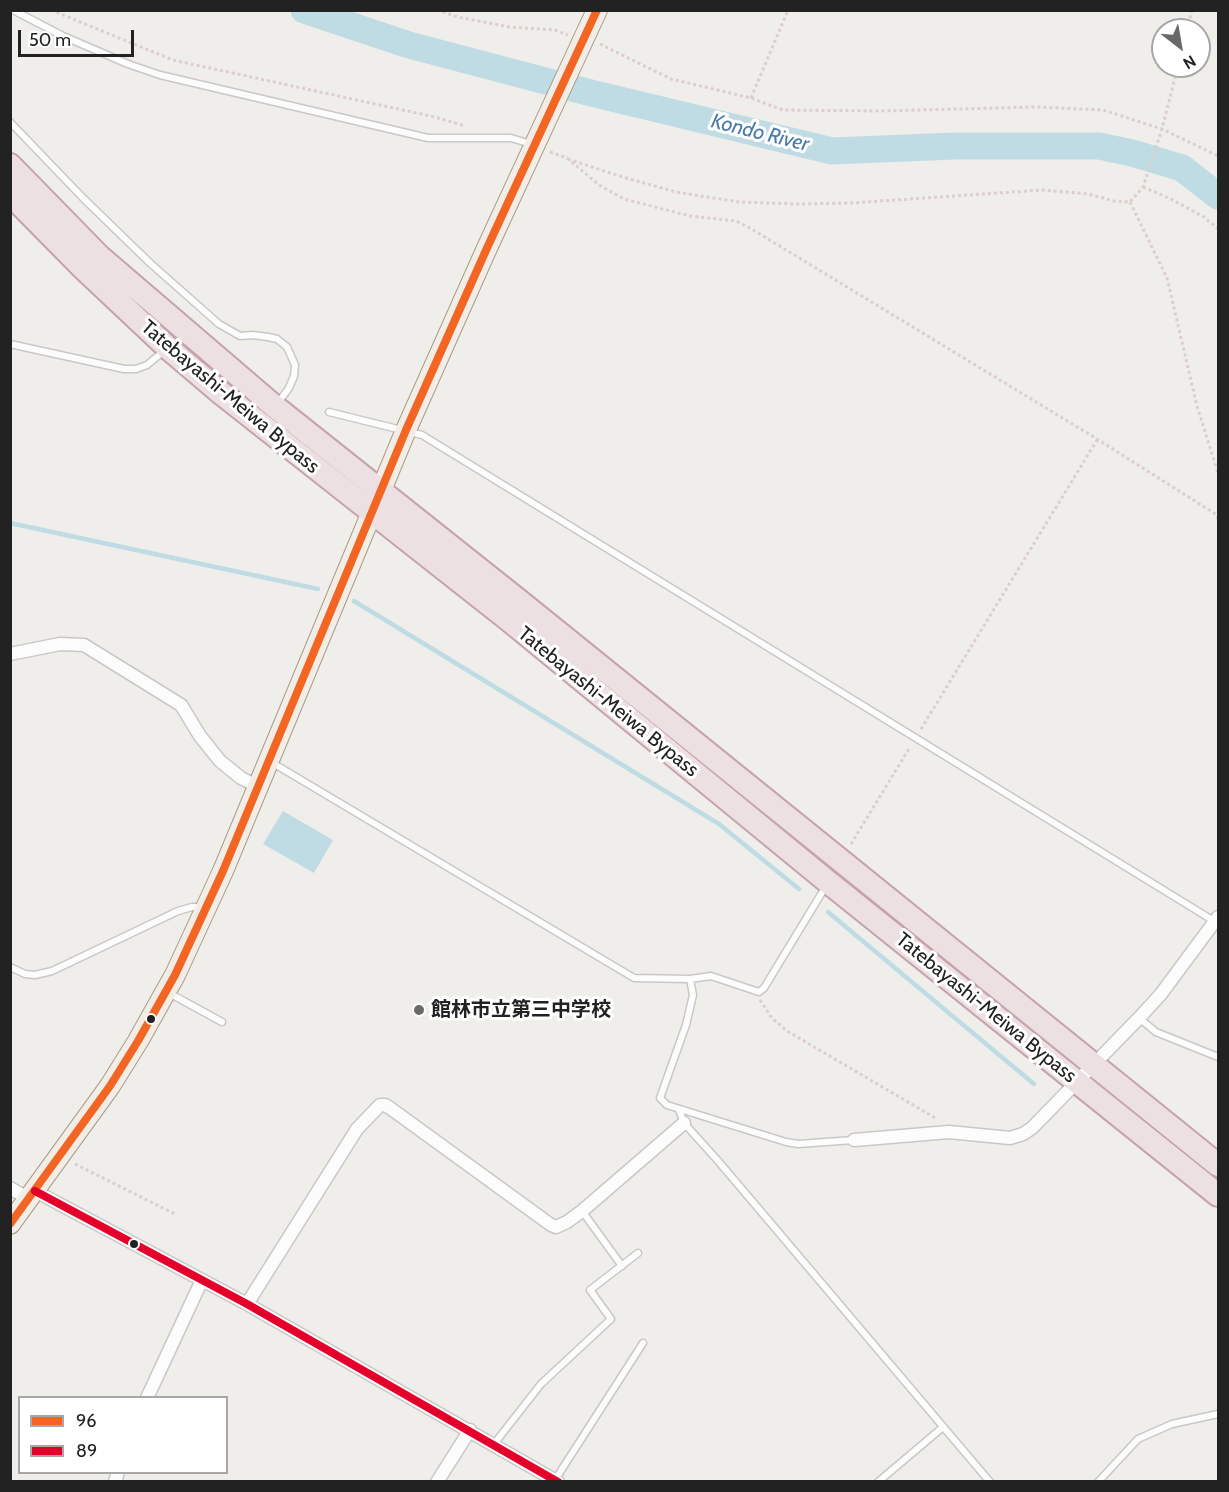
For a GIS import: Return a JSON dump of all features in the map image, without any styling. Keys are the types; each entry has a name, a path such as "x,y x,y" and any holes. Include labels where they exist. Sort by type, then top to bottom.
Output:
{"highway":[{"name":"Tatebayashi-Meiwa Bypass","path":"10,165 99,256 274,406 1095,1063 1218,1165"},
{"name":"Tatebayashi-Meiwa Bypass","path":"10,194 84,269 220,393 509,620 828,882 1218,1195"}],"main road":[{"path":"10,1224 110,1086 165,991 207,908 406,430 597,10"}],"street":[{"path":"10,654 60,644 84,645 181,705 216,757 241,777 257,786"},
{"path":"854,1140 949,1132 1010,1137 1023,1134 1032,1128 1161,994 1216,919"},
{"path":"247,1304 357,1129 380,1106 385,1105 390,1108 550,1225 561,1226 582,1211 684,1123"},
{"path":"10,1188 32,1195 247,1304 556,1481"},
{"path":"148,1396 202,1280"},
{"path":"437,1482 470,1430"}],"lane":[{"path":"13,10 85,45 160,75 429,138 511,138 534,145"},
{"path":"10,122 150,263 219,324 240,336 253,335 278,339 286,346 295,365 294,376 289,388 274,406"},
{"path":"10,344 124,369 136,369 147,364 168,348"},
{"path":"329,412 406,430 434,441 1216,919"},
{"path":"268,761 627,975 643,979 690,979 711,976 759,992 764,988 828,882"},
{"path":"10,967 25,974 35,975 52,971 178,911 192,907 207,908"},
{"path":"690,979 693,995 686,1025 660,1098 667,1105 798,1144 854,1140"},
{"path":"165,991 222,1022"},
{"path":"1139,1018 1156,1032 1218,1057"},
{"path":"679,1110 684,1123 719,1161 990,1482"},
{"path":"582,1211 622,1266"},
{"path":"494,1444 541,1384 611,1319 590,1290 638,1253"},
{"path":"556,1481 643,1343"},
{"path":"1098,1482 1138,1439 1172,1424 1218,1414"},
{"path":"878,1482 943,1427"}],"path":[{"path":"51,10 173,60 435,117 484,132 494,139"},
{"path":"437,10 458,17 510,27 555,30 600,44 671,79 751,98 783,110 879,111 1036,107 1103,110 1162,129 1218,156"},
{"path":"751,98 788,10"},
{"path":"1130,202 1143,187 1161,134 1175,78"},
{"path":"534,145 619,176 676,192 739,202 850,203 1042,190 1088,194 1114,201 1130,202"},
{"path":"567,158 599,185 624,199 690,216 736,221 750,228 1097,439 1217,515 1218,520"},
{"path":"1143,187 1204,217 1218,229"},
{"path":"1130,202 1167,278 1197,406 1218,473"},
{"path":"841,861 1097,439"},
{"path":"759,992 765,1009 787,1031 934,1116 949,1132"},
{"path":"60,1156 175,1214"}],"water":[{"path":"283,811 333,840 314,873 263,844"}],"waterway":[{"name":"Kondo River","path":"304,10 409,45 591,93 832,151 955,146 1099,146 1182,168 1218,196"},
{"path":"10,523 318,589"},
{"path":"354,601 719,824 799,889"},
{"path":"828,912 1034,1084"}],"transit line":[{"name":"96","path":"10,1224 110,1086 175,975 223,871 406,430 597,10"},
{"name":"89","path":"35,1191 247,1304 558,1482"}],"place":[{"name":"館林市立第三中学校","path":"419,1010"}]}
